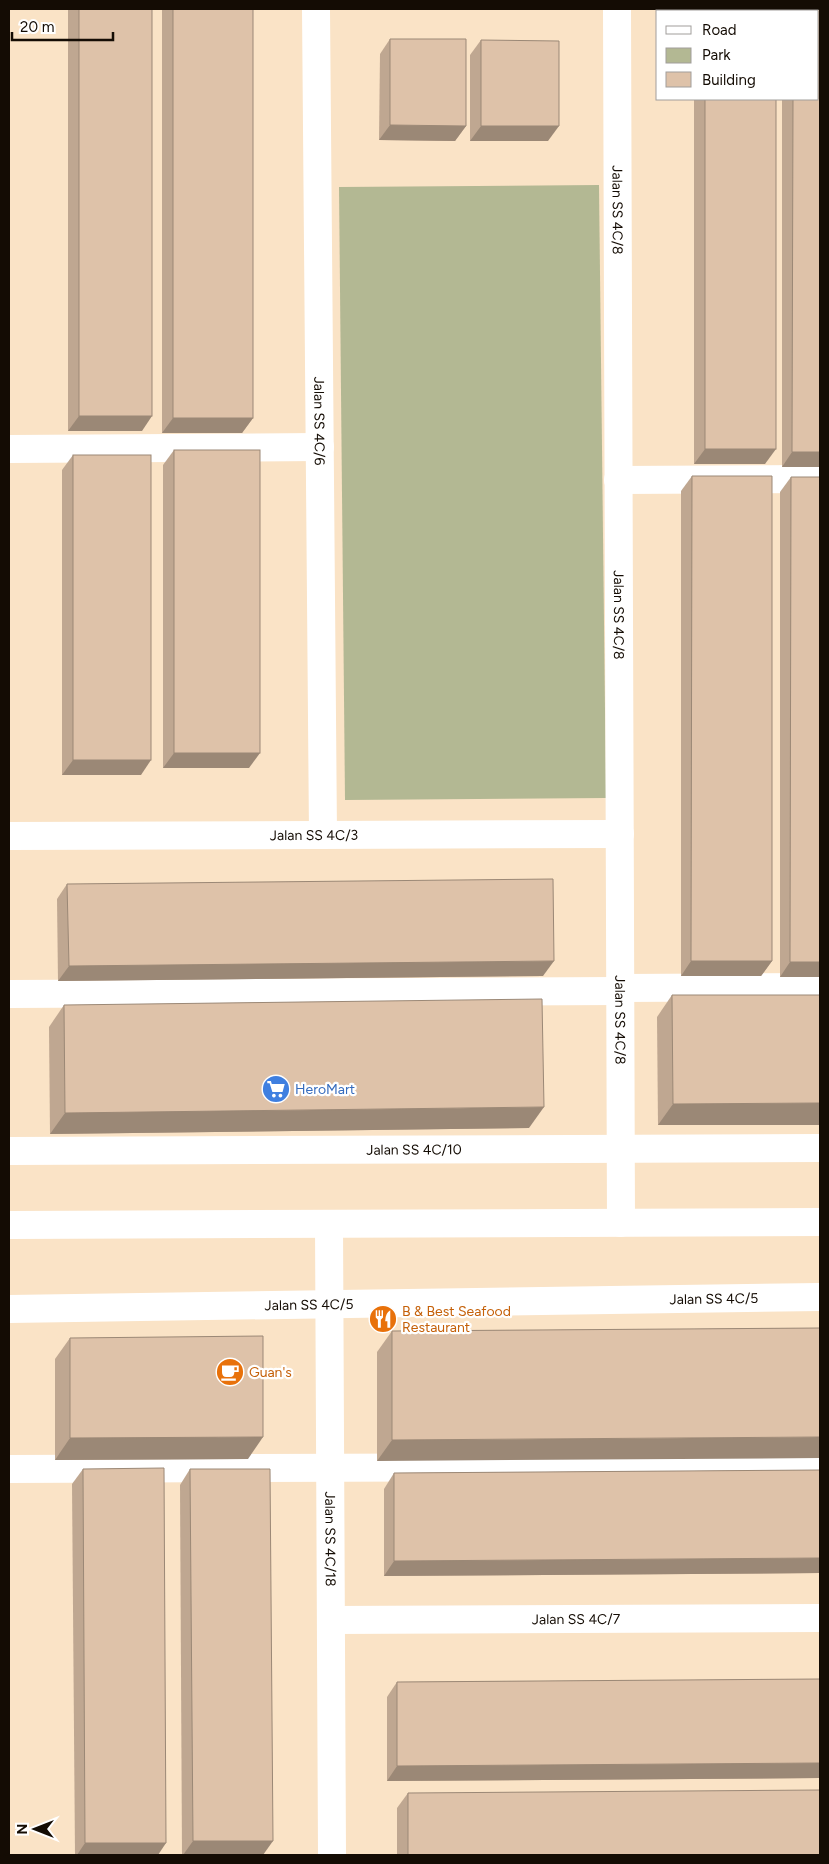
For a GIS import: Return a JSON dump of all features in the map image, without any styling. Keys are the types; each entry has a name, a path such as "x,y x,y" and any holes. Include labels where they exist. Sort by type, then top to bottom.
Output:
{"street":[{"name":"Jalan SS 4C/6","path":"316,9 322,835"},
{"name":"Jalan SS 4C/8","path":"617,9 621,1223"},
{"path":"9,449 320,447"},
{"path":"618,480 820,479"},
{"name":"Jalan SS 4C/3","path":"9,836 620,834"},
{"path":"9,994 820,987"},
{"name":"Jalan SS 4C/10","path":"9,1151 820,1148"},
{"path":"9,1225 820,1222"},
{"name":"Jalan SS 4C/18","path":"329,1224 332,1855"},
{"name":"Jalan SS 4C/5","path":"9,1308 330,1306 820,1298"},
{"path":"9,1469 820,1466"},
{"name":"Jalan SS 4C/7","path":"331,1620 820,1618"}],"green space":[{"path":"599,185 606,798 345,800 339,187"}],"building":[{"path":"79,9 152,9 152,416 79,416"},
{"path":"173,9 253,9 253,418 173,418"},
{"path":"705,9 776,9 776,10"},
{"path":"820,9 820,452 792,452 793,100 819,100 819,10 793,10"},
{"path":"390,39 466,39 466,126 390,125"},
{"path":"481,40 559,41 559,126 481,126"},
{"path":"705,100 776,100 776,449 705,449"},
{"path":"174,450 260,450 260,753 174,753"},
{"path":"73,455 151,455 151,760 73,760"},
{"path":"692,476 772,476 772,961 691,961"},
{"path":"791,477 820,477 820,962 790,962"},
{"path":"553,879 554,961 69,966 67,884"},
{"path":"672,995 820,995 820,1103 673,1104"},
{"path":"542,999 544,1107 65,1113 64,1005"},
{"path":"820,1328 820,1437 392,1440 392,1331"},
{"path":"263,1336 263,1437 70,1438 70,1338"},
{"path":"164,1468 166,1843 85,1843 83,1469"},
{"path":"190,1469 270,1469 273,1841 193,1841"},
{"path":"820,1470 820,1558 394,1561 394,1473"},
{"path":"820,1679 820,1763 397,1766 397,1682"},
{"path":"820,1790 820,1855 408,1855 408,1793"}],"place":[{"name":"HeroMart","path":"276,1089"},
{"name":"B & Best Seafood Restaurant","path":"383,1319"},
{"name":"Guan's","path":"230,1372"}]}
